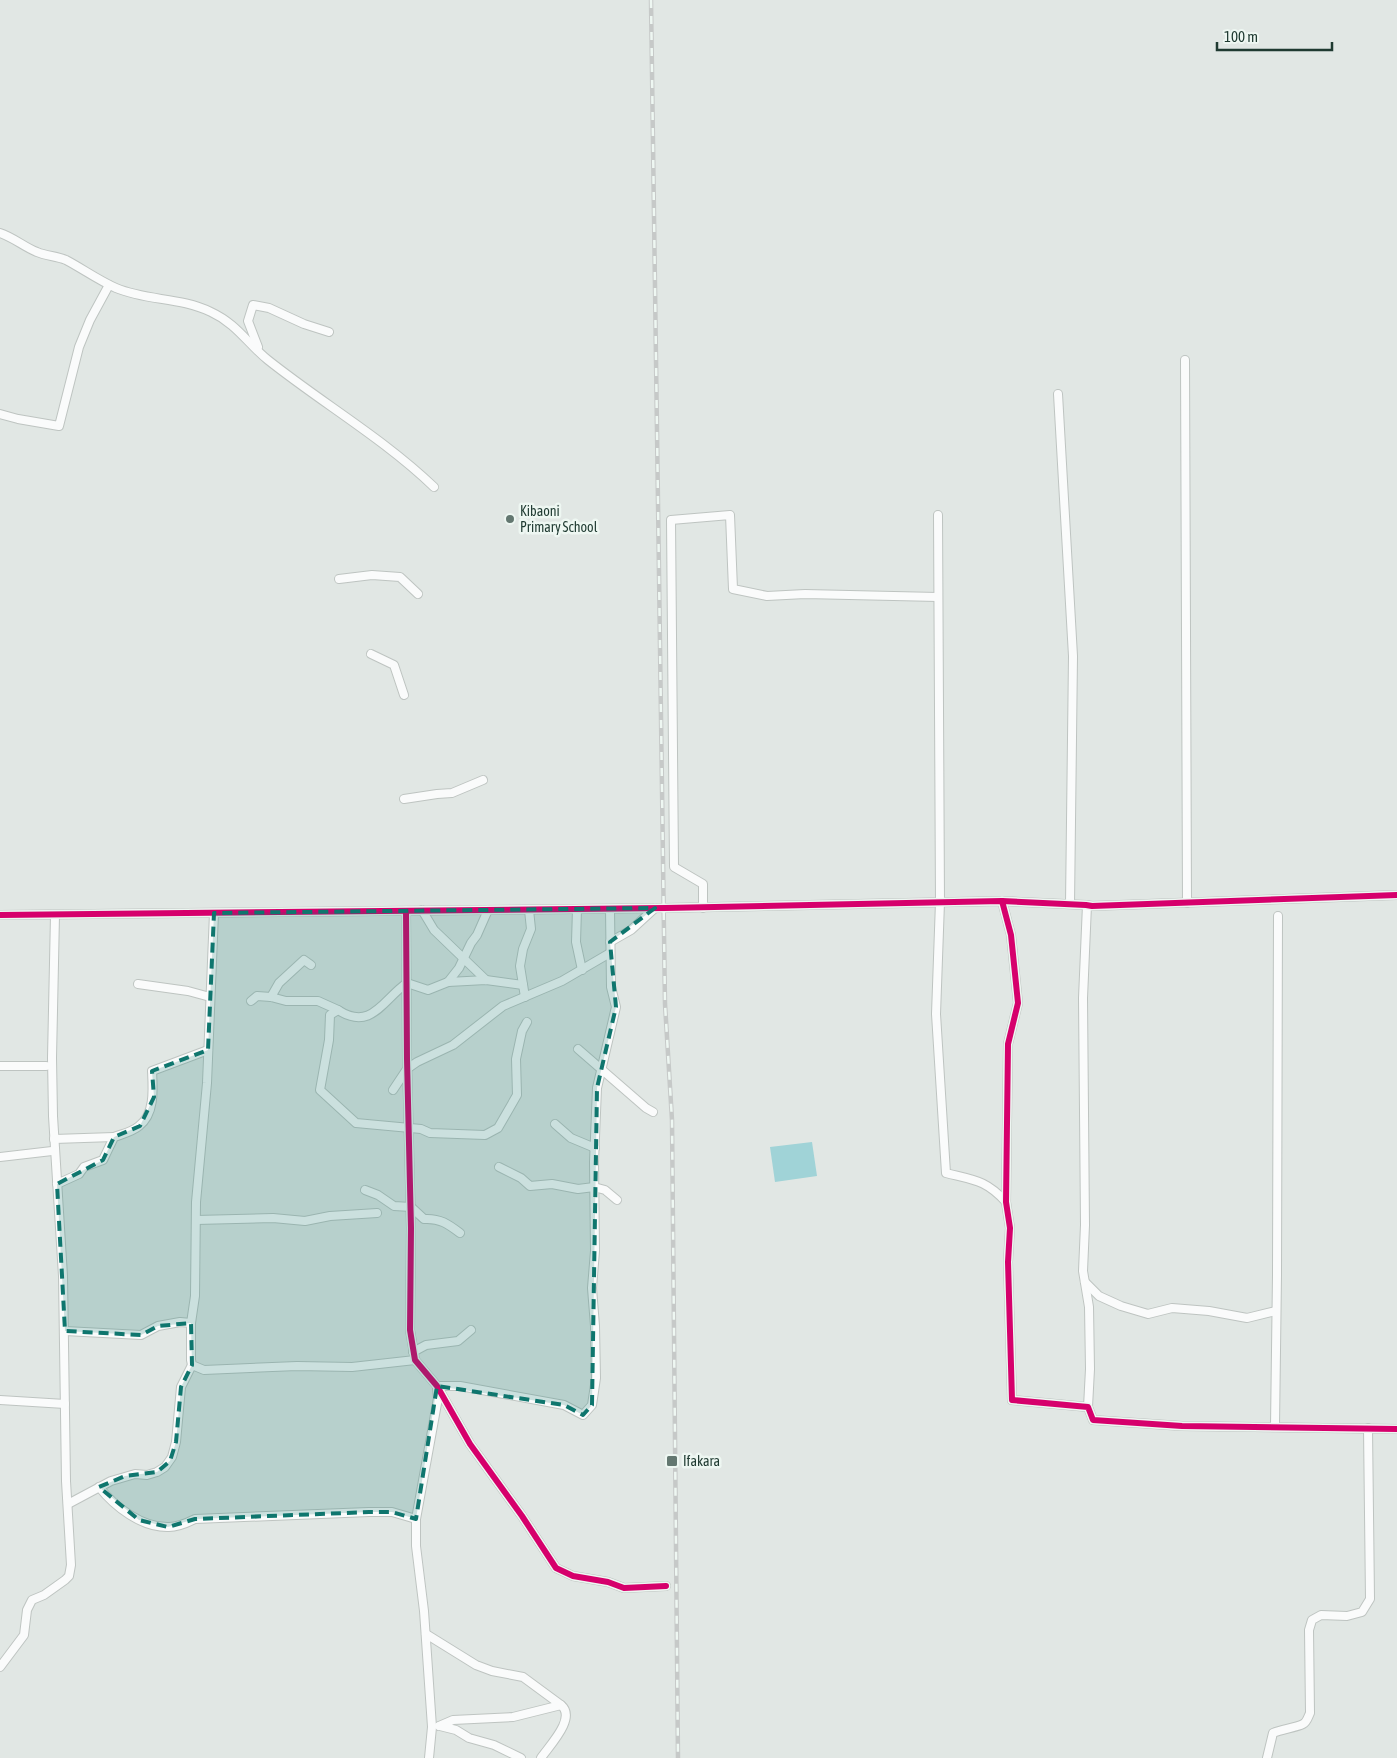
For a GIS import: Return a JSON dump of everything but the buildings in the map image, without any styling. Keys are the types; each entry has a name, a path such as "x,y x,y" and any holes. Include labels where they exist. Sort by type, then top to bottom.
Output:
{"street":[{"path":"0,233 37,252 65,260 109,285 140,296 187,302 212,312 232,324 267,358 403,460 434,487"},
{"path":"0,414 59,426 79,347 90,320 109,285"},
{"path":"258,349 248,321 253,305 269,308 304,324 329,332"},
{"path":"1186,360 1187,903"},
{"path":"1058,394 1073,656 1070,904"},
{"path":"703,908 703,884 674,867 671,520 730,515 733,589 767,596 806,594 938,597"},
{"path":"938,515 940,902 936,1014 946,1173 982,1182 995,1190 1006,1202"},
{"path":"339,579 372,575 400,577 418,594"},
{"path":"371,654 394,666 404,695"},
{"path":"404,799 452,793 483,780"},
{"path":"0,915 703,908 1002,901 1092,906 1397,895"},
{"path":"1002,901 1011,935 1018,1003 1008,1044 1006,1202 1010,1228 1008,1262 1012,1400 1088,1407"},
{"path":"1087,905 1083,998 1085,1225 1083,1271 1088,1308 1090,1360 1088,1407 1093,1420 1182,1426 1397,1429"},
{"path":"610,942 631,930 655,908"},
{"path":"577,909 576,942 582,970"},
{"path":"437,1386 460,1386 564,1405 583,1416 592,1405 596,1378 592,1288 595,1251 594,1188 597,1088 616,1007 611,987 610,909"},
{"path":"422,910 434,930 486,980"},
{"path":"448,982 464,958 488,910"},
{"path":"525,997 520,966 523,949 531,929 529,910"},
{"path":"406,911 407,1069 411,1207 410,1330 414,1356 437,1386 470,1444 556,1568 574,1576 608,1582 624,1588 666,1586"},
{"path":"68,1504 99,1487 125,1476 135,1474 147,1475 165,1467 170,1461 176,1442 181,1386 192,1365 196,1220 208,1050 214,913"},
{"path":"0,1667 24,1635 27,1610 32,1600 69,1576 71,1553 66,1481 63,1276 54,1140 52,1058 55,914"},
{"path":"1275,1426 1278,916"},
{"path":"393,1090 407,1069 417,1062 453,1045 503,1006 562,982 610,953"},
{"path":"271,996 279,983 304,960 311,965"},
{"path":"250,1001 257,996 271,996 286,1001 318,1001 354,1016 368,1016 382,1008 396,990 406,984 428,990 448,982 486,980 523,985"},
{"path":"138,984 188,991 210,997"},
{"path":"338,1010 330,1015 329,1040 320,1090 356,1123 409,1127 430,1133 486,1135 498,1128 517,1095 516,1059 522,1031 527,1022"},
{"path":"578,1049 646,1108 654,1112"},
{"path":"54,1140 114,1137 140,1126 149,1112 154,1097 152,1071 208,1050"},
{"path":"0,1066 46,1066"},
{"path":"555,1124 571,1138 595,1148"},
{"path":"57,1184 80,1174 84,1167 103,1160 114,1137"},
{"path":"0,1157 52,1150"},
{"path":"499,1168 522,1178 530,1186 552,1184 578,1189 594,1188 605,1190 617,1200"},
{"path":"365,1190 378,1195 394,1206 411,1207 424,1220 435,1219 445,1221 460,1233"},
{"path":"196,1220 273,1218 306,1221 330,1216 377,1213"},
{"path":"1085,1282 1099,1296 1121,1306 1148,1314 1172,1308 1209,1311 1247,1318 1276,1311"},
{"path":"65,1331 141,1335 158,1326 180,1322 192,1323"},
{"path":"192,1365 204,1370 298,1366 352,1367 414,1356 426,1345 458,1341 471,1330"},
{"path":"429,1758 436,1727 418,1570 416,1519 438,1398 437,1386"},
{"path":"0,1400 65,1404"},
{"path":"1268,1758 1273,1733 1303,1724 1310,1713 1309,1630 1312,1620 1321,1615 1348,1616 1362,1612 1370,1599 1368,1428"},
{"path":"99,1487 106,1496 139,1520 154,1526 179,1526 195,1520 369,1512 392,1512 416,1519"},
{"path":"426,1634 476,1665 492,1671 522,1677 565,1708 564,1726 541,1758"},
{"path":"436,1727 453,1720 513,1717 561,1705"},
{"path":"436,1727 456,1730 469,1738 494,1745 521,1758"}],"highlighted area":[{"path":"655,908 610,942 616,1007 597,1088 592,1405 583,1415 564,1405 437,1386 416,1519 392,1512 369,1512 195,1519 168,1527 139,1520 99,1487 125,1476 157,1472 170,1461 176,1442 181,1387 192,1365 191,1323 158,1326 141,1335 65,1331 57,1184 103,1160 114,1137 140,1126 154,1097 152,1071 208,1050 214,913"}],"water":[{"path":"812,1142 817,1176 775,1182 770,1147"}],"railway":[{"path":"651,0 665,1004 672,1120 678,1758"}],"cycle path":[{"path":"0,915 665,908 1002,901 1092,906 1397,895"},
{"path":"1002,901 1011,935 1018,1003 1008,1044 1006,1202 1010,1228 1008,1262 1012,1400 1088,1407 1093,1420 1182,1426 1397,1429"},
{"path":"406,911 411,1228 410,1330 415,1360 437,1386 470,1444 522,1516 556,1568 573,1576 608,1582 624,1588 666,1586"}],"place":[{"name":"Kibaoni Primary School","path":"510,519"},
{"name":"Ifakara","path":"672,1461"}]}
